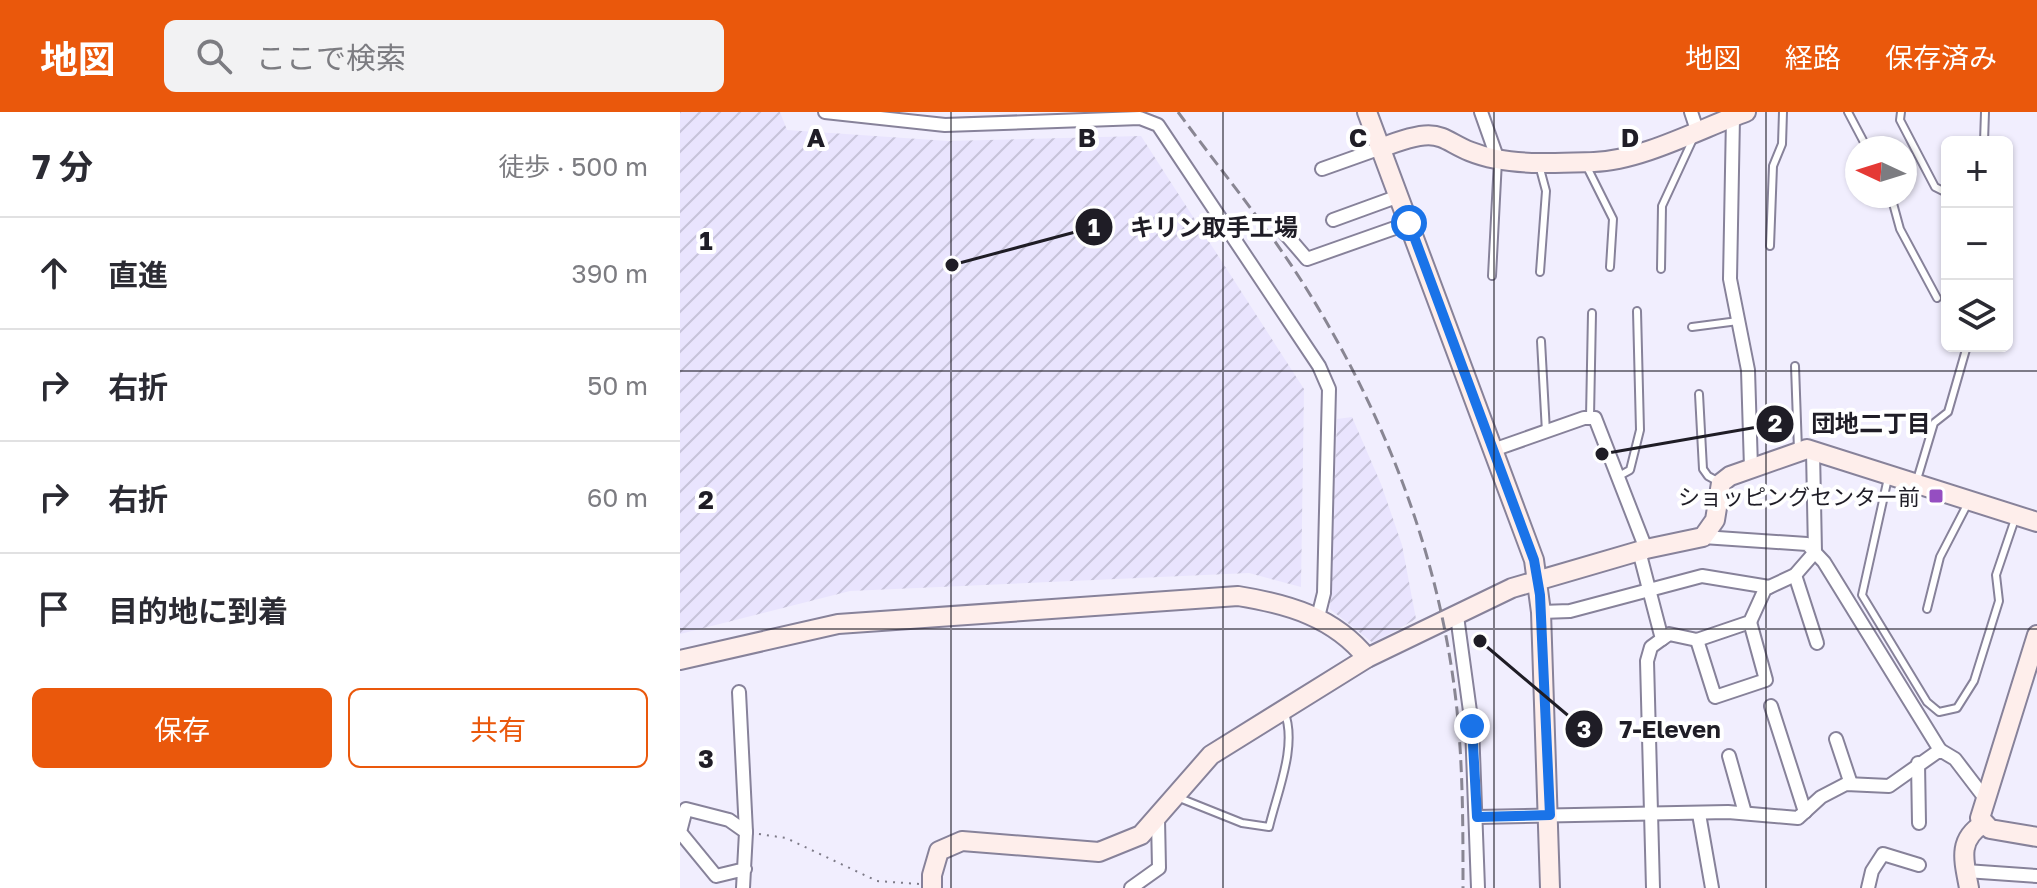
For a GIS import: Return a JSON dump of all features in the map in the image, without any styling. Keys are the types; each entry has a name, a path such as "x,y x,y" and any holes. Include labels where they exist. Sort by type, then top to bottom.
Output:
{"street":[{"path":"825,112 946,118 1140,118 1158,125 1319,366 1329,389 1324,593 1318,617"},
{"path":"1367,112 1538,579 1550,815 1550,888"},
{"path":"1481,112 1498,160"},
{"path":"1322,169 1413,135 1433,133 1498,160 1616,160 1694,121 1739,114 1729,265 1748,370 1751,468"},
{"path":"1333,220 1399,196"},
{"path":"1283,231 1307,259 1409,223"},
{"path":"1493,450 1590,417 1599,422 1643,550 1648,588 1662,639"},
{"path":"1541,612 1570,611 1702,576 1769,587 1795,575 1815,552 1805,450"},
{"path":"1703,537 1715,520 1721,483 1751,468 1805,450 2037,522"},
{"path":"932,886 939,851 962,841 1099,852 1141,835 1211,755 1367,658 1538,579 1703,537 1807,544 1940,750 1955,759 1984,797"},
{"path":"1795,575 1817,643"},
{"path":"1653,888 1647,661 1651,647 1669,634 1697,640 1750,622 1769,587"},
{"path":"680,660 838,624 1206,596 1238,596 1270,601 1318,617 1341,632 1367,658"},
{"path":"1457,616 1472,726 1478,888"},
{"path":"1697,640 1715,697 1766,680 1750,622"},
{"path":"1983,824 1980,810 2037,635"},
{"path":"739,692 746,832 743,888"},
{"path":"1771,706 1805,812"},
{"path":"1836,739 1851,784"},
{"path":"1477,817 1745,813 1798,818 1821,797 1851,784 1889,786 1940,750"},
{"path":"1729,756 1745,813"},
{"path":"1918,763 1919,823"},
{"path":"745,869 716,876 680,832 686,809 729,820 746,832"},
{"path":"1699,814 1712,888"},
{"path":"1131,888 1159,868 1158,819"},
{"path":"1983,824 2005,834 2037,837"},
{"path":"1983,824 1970,832 1964,842 1968,880 2037,876"},
{"path":"1868,888 1872,871 1883,854 1919,865"}],"lane":[{"path":"1770,246 1773,166 1782,144 1783,112"},
{"path":"1848,112 1861,136"},
{"path":"1901,112 1900,120 1935,187 1941,190"},
{"path":"1984,136 1985,112"},
{"path":"1661,269 1662,206 1694,121"},
{"path":"1492,276 1498,160"},
{"path":"1538,162 1546,191 1540,272"},
{"path":"1584,162 1613,219 1610,267"},
{"path":"1894,208 1900,229 1937,298"},
{"path":"1619,476 1630,470 1640,430 1637,311"},
{"path":"1590,417 1592,313"},
{"path":"1692,327 1738,321"},
{"path":"1541,341 1546,432"},
{"path":"1916,484 1934,423 1948,412 1965,352"},
{"path":"1795,366 1805,450"},
{"path":"1699,394 1703,469 1708,476 1721,483"},
{"path":"1889,475 1862,595 1927,702 1939,712 1957,708 1974,681 1999,601 1996,575 2016,516"},
{"path":"1927,609 1940,557 1969,501"},
{"path":"1177,797 1242,823 1269,827 1288,745 1290,725 1283,708"}],"path":[{"path":"746,832 786,838 877,881 932,886"}],"shaded area":[{"path":"680,112 780,112 787,130 948,141 1141,136 1304,389 1301,587 1249,573 850,591 680,634"},
{"path":"1352,417 1381,484 1402,545 1416,619 1373,643 1330,609 1337,419"}],"railway":[{"path":"1178,112 1306,288 1360,385 1404,486 1422,539 1448,646 1461,771 1463,888"}],"place":[{"name":"キリン取手工場","path":"952,265"},
{"name":"団地二丁目","path":"1602,454"},
{"name":"ショッピングセンター前","path":"1936,496"},
{"name":"7-Eleven","path":"1480,641"}],"route":[{"path":"1409,223 1534,560 1540,595 1550,815 1477,817 1472,726"}]}
